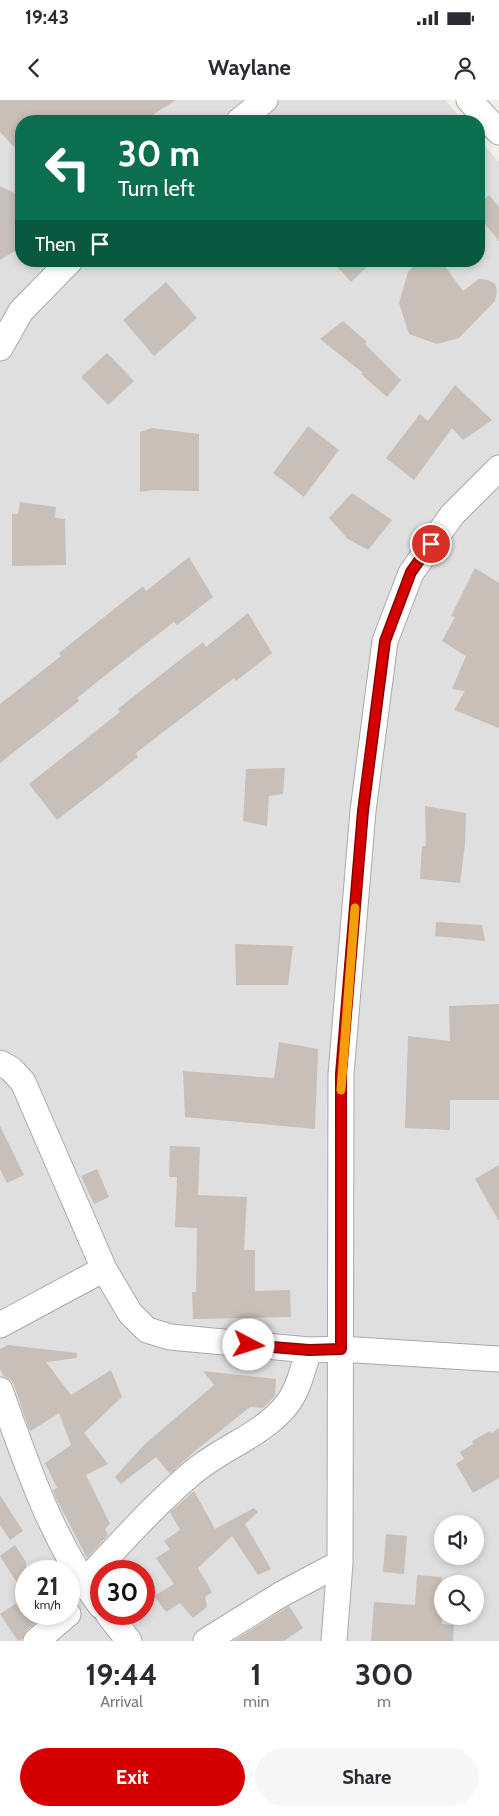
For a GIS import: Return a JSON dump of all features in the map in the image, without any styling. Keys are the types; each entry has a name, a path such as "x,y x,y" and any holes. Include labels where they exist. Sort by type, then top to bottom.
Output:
{"street":[{"path":"246,115 265,100"},
{"path":"469,100 483,115"},
{"path":"485,117 499,132"},
{"path":"0,348 21,311 64,267"},
{"path":"334,1641 340,1563 341,1074 363,811 385,641 411,572 452,515 499,468"},
{"path":"0,1063 11,1069 24,1082 104,1269 130,1313 146,1330 170,1337 309,1350 341,1349 499,1359"},
{"path":"0,1325 104,1269"},
{"path":"117,1560 162,1499 195,1470 269,1424 289,1402 299,1382 309,1350"},
{"path":"0,1390 37,1491 67,1555 90,1591"},
{"path":"206,1641 280,1595 340,1563"},
{"path":"80,1604 90,1596"},
{"path":"36,1641 54,1625"},
{"path":"117,1625 129,1641"}],"shaded area":[{"path":"0,100 445,100 458,115 15,115 15,267 485,267 485,146 499,162 499,1641 0,1641"}],"building":[{"path":"0,100 176,100 155,115 15,115 15,148 0,132"},
{"path":"0,186 15,193 15,251 0,260"},
{"path":"489,195 499,207 499,241 485,224 485,199"},
{"path":"337,267 367,267 351,282"},
{"path":"413,267 445,267 463,291 479,279 488,280 495,284 497,291 495,301 459,338 437,344 409,334 399,303 408,272"},
{"path":"166,282 197,318 154,356 123,320"},
{"path":"343,321 367,342 365,344 401,380 387,397 361,374 363,373 320,339"},
{"path":"107,353 134,381 108,405 81,377"},
{"path":"455,385 492,420 463,440 452,428 414,480 386,458 420,414 428,421"},
{"path":"308,426 339,450 304,497 273,473"},
{"path":"152,428 199,434 199,491 153,490 140,492 140,432"},
{"path":"352,493 392,520 368,550 348,539 329,518"},
{"path":"20,502 56,507 55,518 65,519 66,565 12,566 12,514 18,514"},
{"path":"189,557 213,597 177,625 174,622 122,662 77,698 79,701 0,763 0,704 61,656 59,653 143,586 146,591"},
{"path":"475,568 499,583 499,728 454,710 465,691 452,689 466,656 442,641 455,617 451,616"},
{"path":"248,613 272,653 236,681 234,678 136,753 138,757 57,820 29,784 120,712 118,709 158,677 203,642 206,647"},
{"path":"285,768 283,794 269,796 267,826 243,821 246,769"},
{"path":"425,806 466,813 465,844 460,883 420,879 422,846 426,846"},
{"path":"436,922 482,925 485,941 435,936"},
{"path":"235,944 293,946 288,985 236,985"},
{"path":"499,1004 499,1100 450,1100 450,1130 405,1128 408,1036 450,1041 449,1006"},
{"path":"279,1042 318,1049 315,1129 185,1117 183,1071 274,1078"},
{"path":"0,1126 24,1175 7,1183 0,1169"},
{"path":"170,1146 200,1147 198,1195 247,1197 244,1250 255,1250 255,1291 290,1290 291,1317 193,1319 192,1292 196,1292 197,1228 175,1227 177,1177 169,1177"},
{"path":"499,1165 499,1221 475,1179"},
{"path":"97,1169 109,1197 94,1204 81,1176"},
{"path":"8,1345 77,1353 77,1358 46,1362 71,1395 111,1370 122,1397 84,1433 108,1464 86,1475 110,1524 105,1529 108,1535 87,1558 55,1496 53,1490 57,1488 45,1463 71,1445 59,1413 31,1431 29,1429 14,1385 10,1379 4,1376 0,1369 0,1349"},
{"path":"203,1371 276,1379 275,1396 263,1408 250,1407 195,1451 170,1474 156,1457 121,1484 115,1477 145,1444 214,1385"},
{"path":"499,1428 499,1478 473,1493 456,1464 464,1459 460,1452 473,1444 472,1441"},
{"path":"194,1491 215,1529 254,1508 258,1512 245,1524 271,1569 258,1575 232,1536 198,1568 212,1592 205,1597 207,1607 193,1618 180,1603 166,1612 155,1595 174,1584 156,1558 170,1549 164,1541 180,1530 170,1512"},
{"path":"0,1495 23,1531 10,1540 0,1525"},
{"path":"386,1534 407,1536 404,1574 383,1572"},
{"path":"15,1545 25,1560 15,1560 15,1580 0,1556"},
{"path":"417,1575 434,1576 434,1625 454,1625 453,1641 371,1641 374,1602 415,1605"},
{"path":"15,1604 15,1625 33,1625 27,1630 22,1639 18,1641 0,1614"},
{"path":"289,1606 303,1628 284,1641 233,1641"}],"slow traffic":[{"path":"341,1090 355,908"}],"route":[{"path":"249,1345 309,1350 341,1349 341,1074 363,811 385,641 411,572 431,544"}]}
